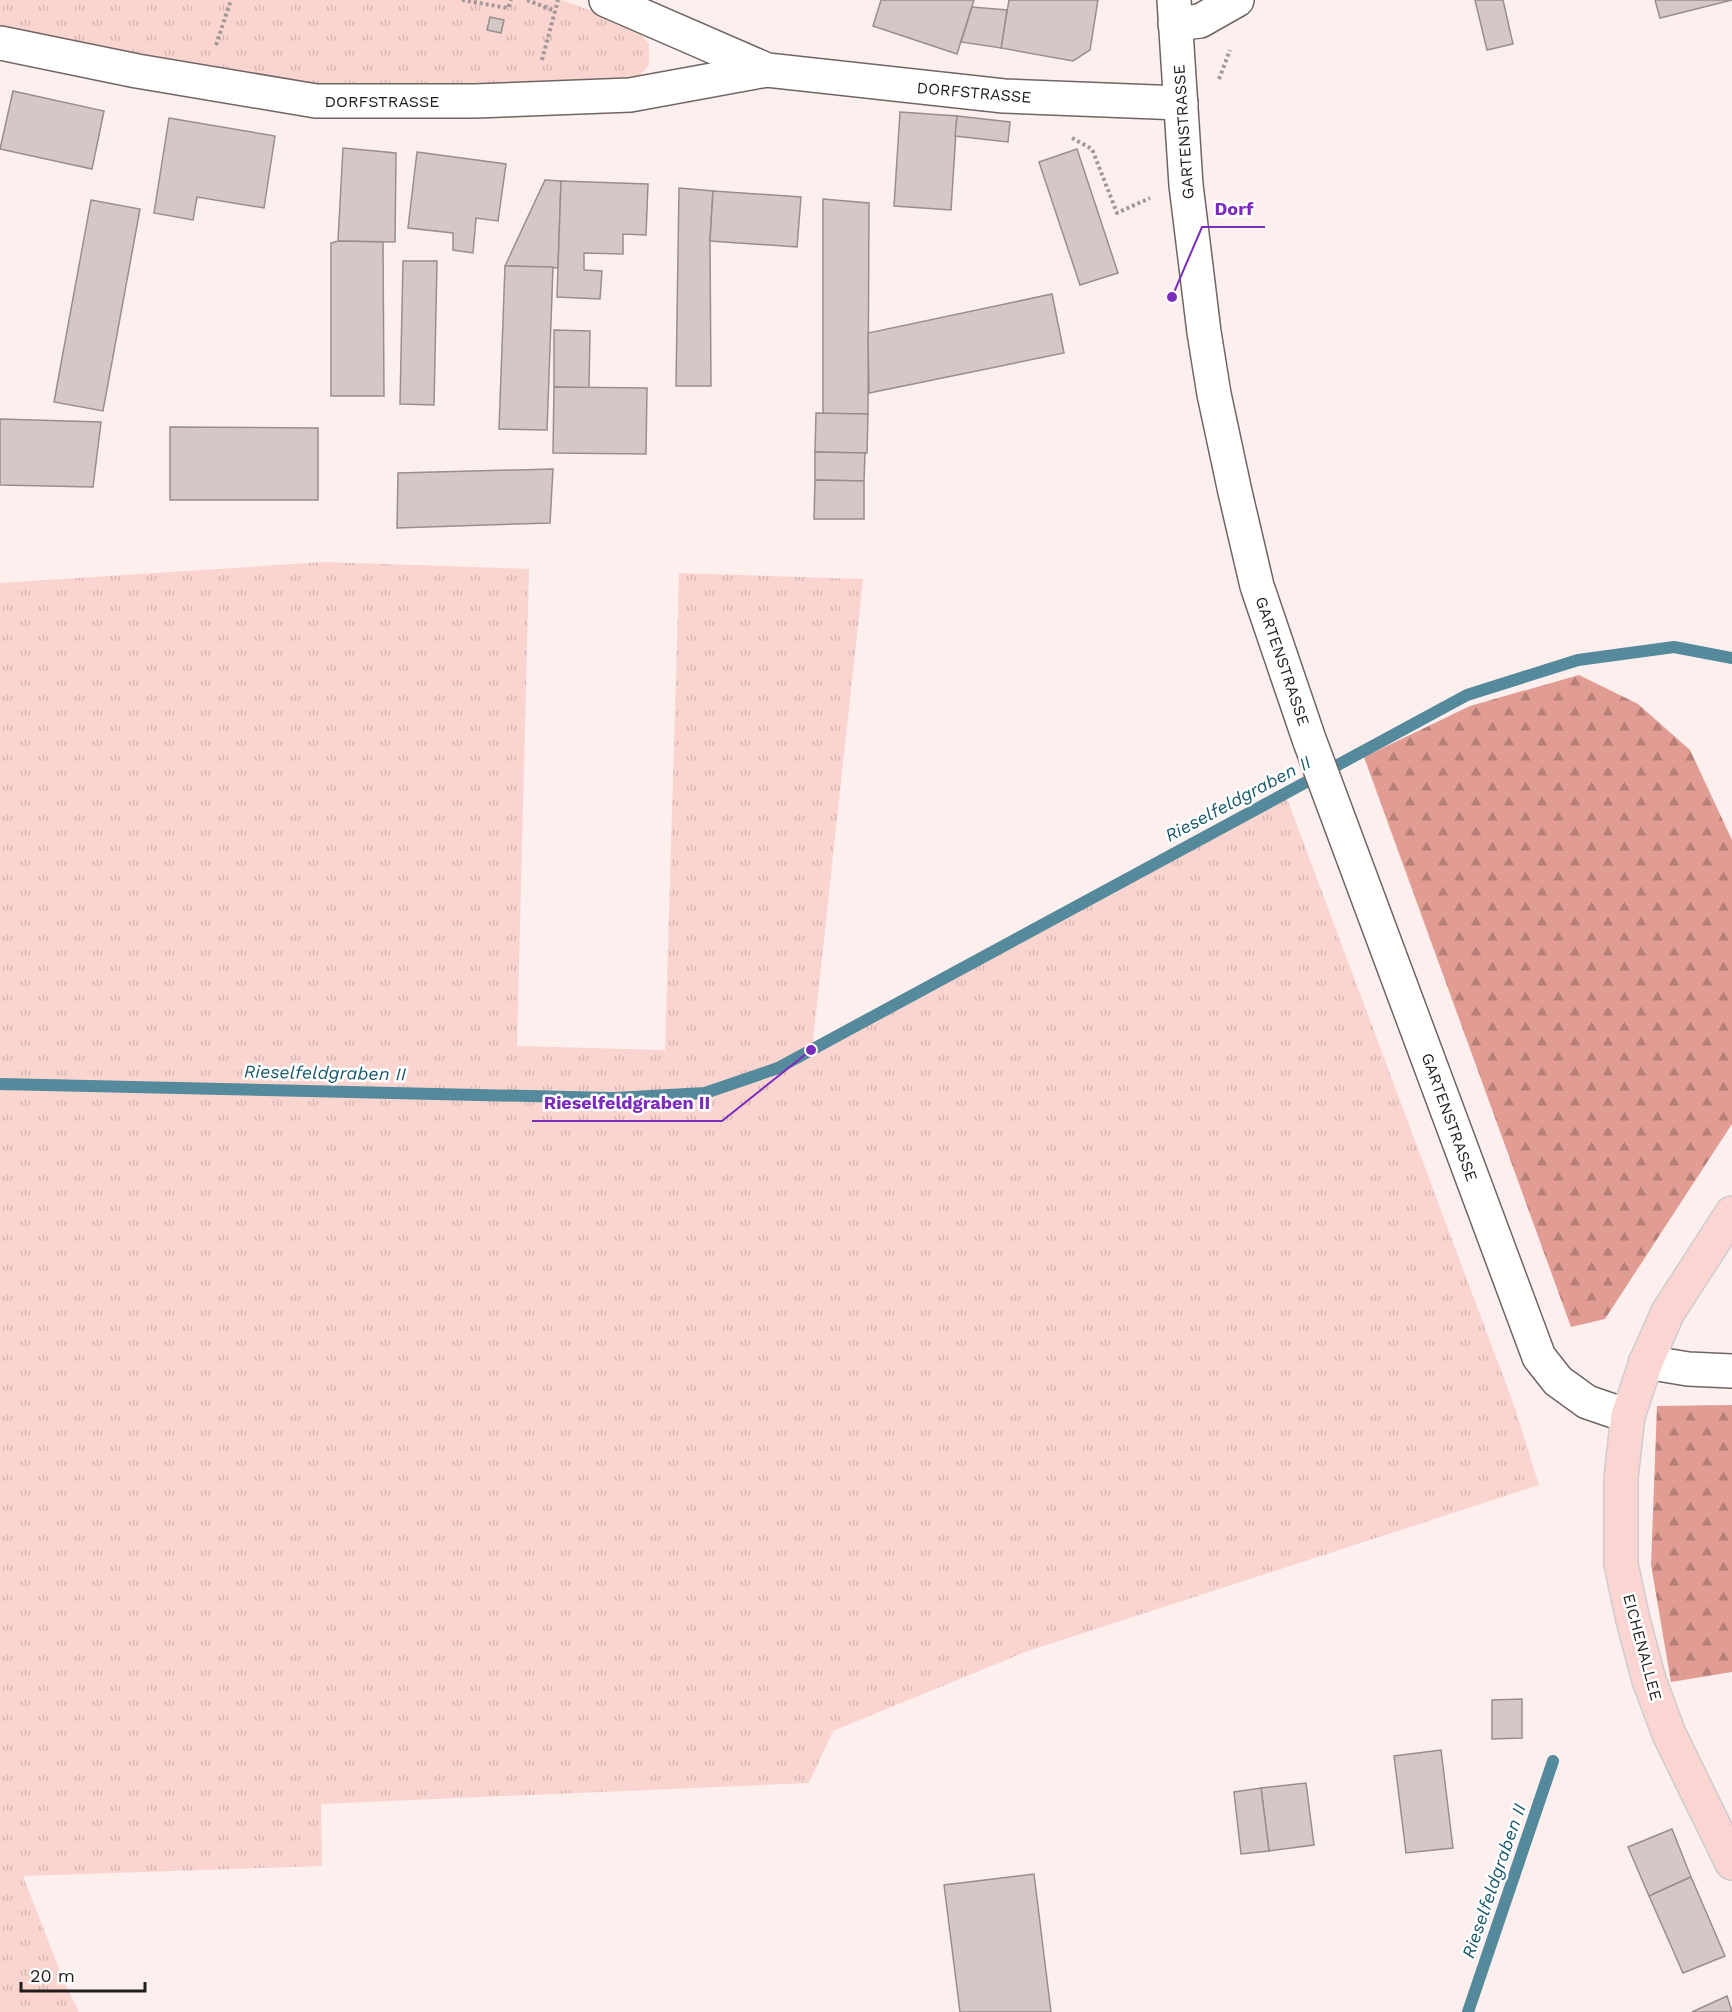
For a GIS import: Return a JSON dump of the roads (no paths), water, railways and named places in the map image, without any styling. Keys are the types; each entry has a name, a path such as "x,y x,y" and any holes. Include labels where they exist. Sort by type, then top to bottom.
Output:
{"main road":[{"name":"EICHENALLEE","path":"1732,1213 1668,1312 1646,1362 1628,1416 1620,1478 1621,1564 1649,1680 1669,1734 1732,1863"}],"street":[{"name":"DORFSTRASSE","path":"606,0 767,70"},
{"path":"1175,12 1200,21 1236,0"},
{"name":"GARTENSTRASSE","path":"1175,12 1192,237 1214,394 1257,586 1328,791 1539,1357 1558,1381 1587,1402 1628,1416"},
{"name":"DORFSTRASSE","path":"0,43 316,101 475,101 630,95 767,70 1004,96 1181,103"},
{"path":"1646,1362 1688,1369 1732,1371"}],"waterway":[{"name":"Rieselfeldgraben II","path":"0,1084 614,1098 705,1093 778,1068 1467,695 1578,660 1674,647 1732,658"},
{"name":"Rieselfeldgraben II","path":"1468,2012 1553,1761"}],"place":[{"name":"Dorf","path":"1172,297"},
{"name":"Rieselfeldgraben II","path":"811,1050"}]}
